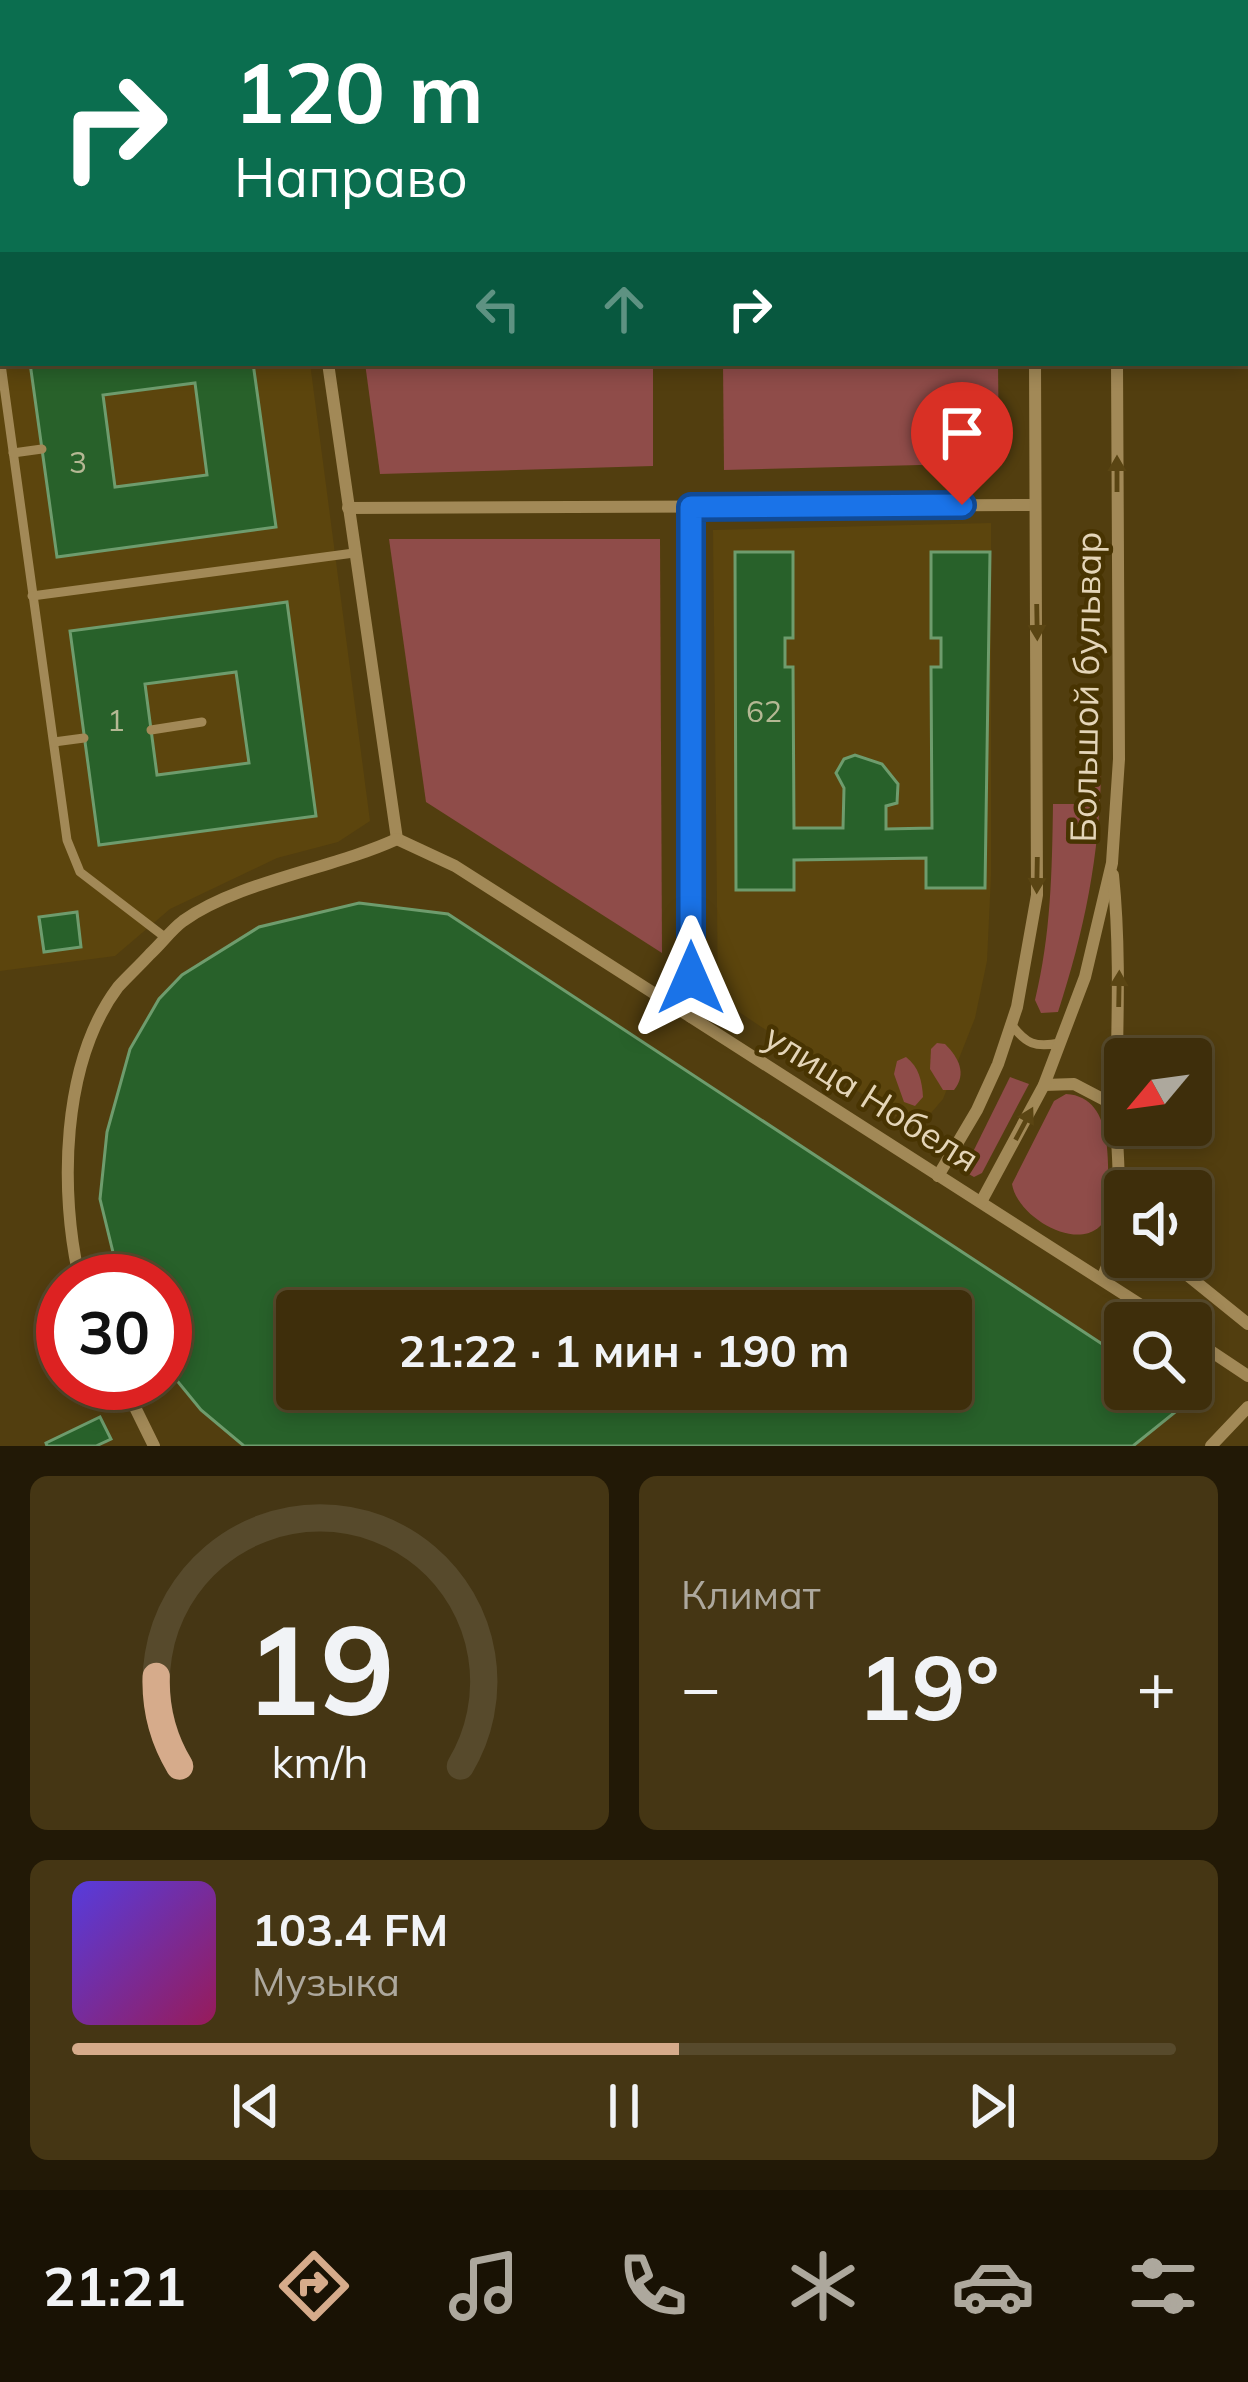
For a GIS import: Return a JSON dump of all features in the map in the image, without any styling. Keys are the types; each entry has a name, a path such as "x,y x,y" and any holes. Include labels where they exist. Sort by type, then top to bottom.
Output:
{"street":[{"path":"75,1254 66,1174 79,1080 88,1048 118,988 183,921 231,898 361,856 397,839 328,366"},
{"name":"Большой бульвар","path":"938,1176 981,1102 1011,1024 1037,895 1036,366"},
{"name":"Большой бульвар","path":"981,1202 1044,1085 1085,977 1112,863 1119,759 1117,366"},
{"path":"348,508 1035,506"},
{"path":"691,507 691,1018"},
{"name":"улица Нобеля","path":"397,839 455,866 1138,1302"},
{"path":"1112,863 1120,943 1118,1038"},
{"path":"1044,1085 1074,1084 1104,1100"},
{"path":"1102,1278 1104,1273"},
{"path":"1191,1278 1248,1324"},
{"path":"1212,1352 1248,1376"},
{"path":"1211,1446 1248,1407"},
{"path":"136,1410 154,1446"}],"lane":[{"path":"1,366 67,840 80,872 166,938"},
{"path":"13,452 42,449"},
{"path":"32,596 354,553"},
{"path":"151,730 202,722"},
{"path":"54,742 84,738"},
{"path":"1011,1024 1024,1041 1040,1048 1060,1043"}],"shaded area":[{"path":"0,366 310,366 370,821 338,842 277,858 170,909 115,956 0,971"},
{"path":"365,366 653,366 653,466 380,474"},
{"path":"723,366 998,366 999,463 724,470"},
{"path":"991,523 987,961 975,1018 943,1099 914,1122 901,1120 718,998 713,530"},
{"path":"389,539 660,539 662,953 426,802"},
{"path":"1101,770 1094,863 1076,953 1058,1012 1041,1013 1035,1000 1047,927 1053,804 1094,804 1095,771"},
{"path":"937,1043 945,1044 960,1066 954,1090 943,1090 930,1069 931,1049"},
{"path":"906,1057 922,1085 923,1097 915,1106 904,1102 894,1074 897,1061"},
{"path":"1010,1077 1029,1084 982,1173 974,1177 967,1173 968,1162"},
{"path":"1066,1094 1083,1098 1102,1122 1108,1157 1104,1219 1089,1233 1058,1231 1042,1223 1017,1198 1012,1184 1054,1101"}],"building":[{"path":"30,366 253,366 276,527 57,557","holes":["195,383 207,475 115,487 103,395"]},
{"path":"735,552 793,552 793,638 785,638 785,667 793,667 794,828 843,828 844,788 836,773 844,759 855,755 882,764 898,784 897,803 886,806 886,829 932,828 931,667 941,667 941,638 931,638 931,552 990,552 985,888 926,888 926,858 794,860 794,890 736,890"},
{"path":"287,602 316,816 99,845 70,631","holes":["236,672 249,763 157,775 145,684"]},
{"path":"359,903 448,914 1104,1345 1104,1410 1178,1410 1133,1446 244,1446 192,1399 192,1254 113,1254 100,1199 107,1132 130,1049 159,999 182,975 259,927"},
{"path":"77,912 81,947 44,952 39,917"},
{"path":"100,1417 111,1439 96,1446 47,1446 46,1443"}],"route":[{"path":"691,978 691,507 962,505"}]}
